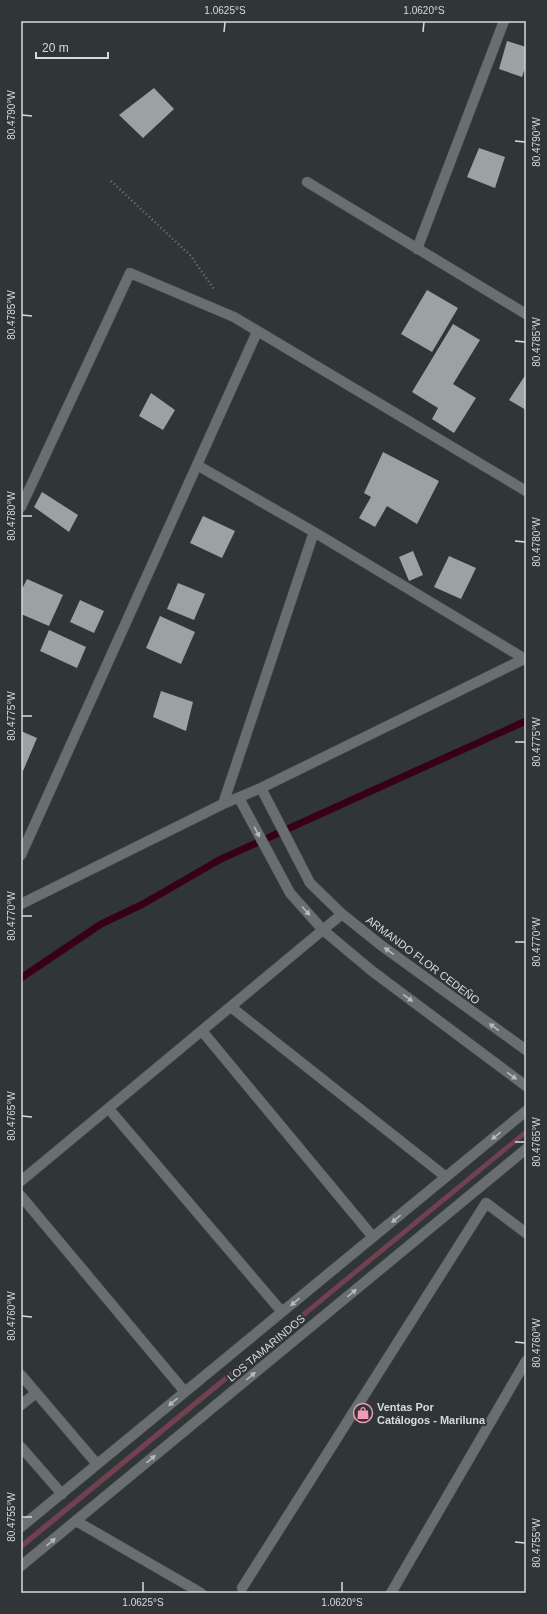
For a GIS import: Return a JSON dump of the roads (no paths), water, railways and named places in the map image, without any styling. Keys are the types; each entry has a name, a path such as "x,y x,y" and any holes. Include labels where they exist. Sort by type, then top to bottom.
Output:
{"street":[{"path":"417,249 504,21"},
{"path":"307,182 526,314"},
{"path":"21,507 130,273 234,317 526,491"},
{"path":"21,855 257,332"},
{"path":"197,465 314,532 526,659"},
{"path":"223,804 314,532"},
{"path":"21,904 223,804 261,788 526,659"},
{"name":"ARMANDO FLOR CEDEÑO","path":"261,788 310,883 342,914 382,946 526,1050"},
{"path":"239,798 290,893 323,930 372,972 526,1086"},
{"path":"21,1182 342,914"},
{"path":"231,1007 446,1177"},
{"path":"202,1031 373,1237"},
{"path":"109,1109 282,1312"},
{"name":"LOS TAMARINDOS","path":"23,1523 62,1494 526,1111"},
{"name":"LOS TAMARINDOS","path":"21,1566 526,1149"},
{"path":"21,1196 185,1392"},
{"path":"242,1588 486,1203 526,1234"},
{"path":"391,1593 526,1361"},
{"path":"21,1375 97,1464"},
{"path":"21,1405 36,1393"},
{"path":"21,1447 62,1494"},
{"path":"76,1521 202,1593"}],"waterway":[{"path":"21,978 101,924 143,904 221,859 526,721"}],"place":[{"name":"Ventas Por Catálogos - Mariluna","path":"363,1413"}]}
